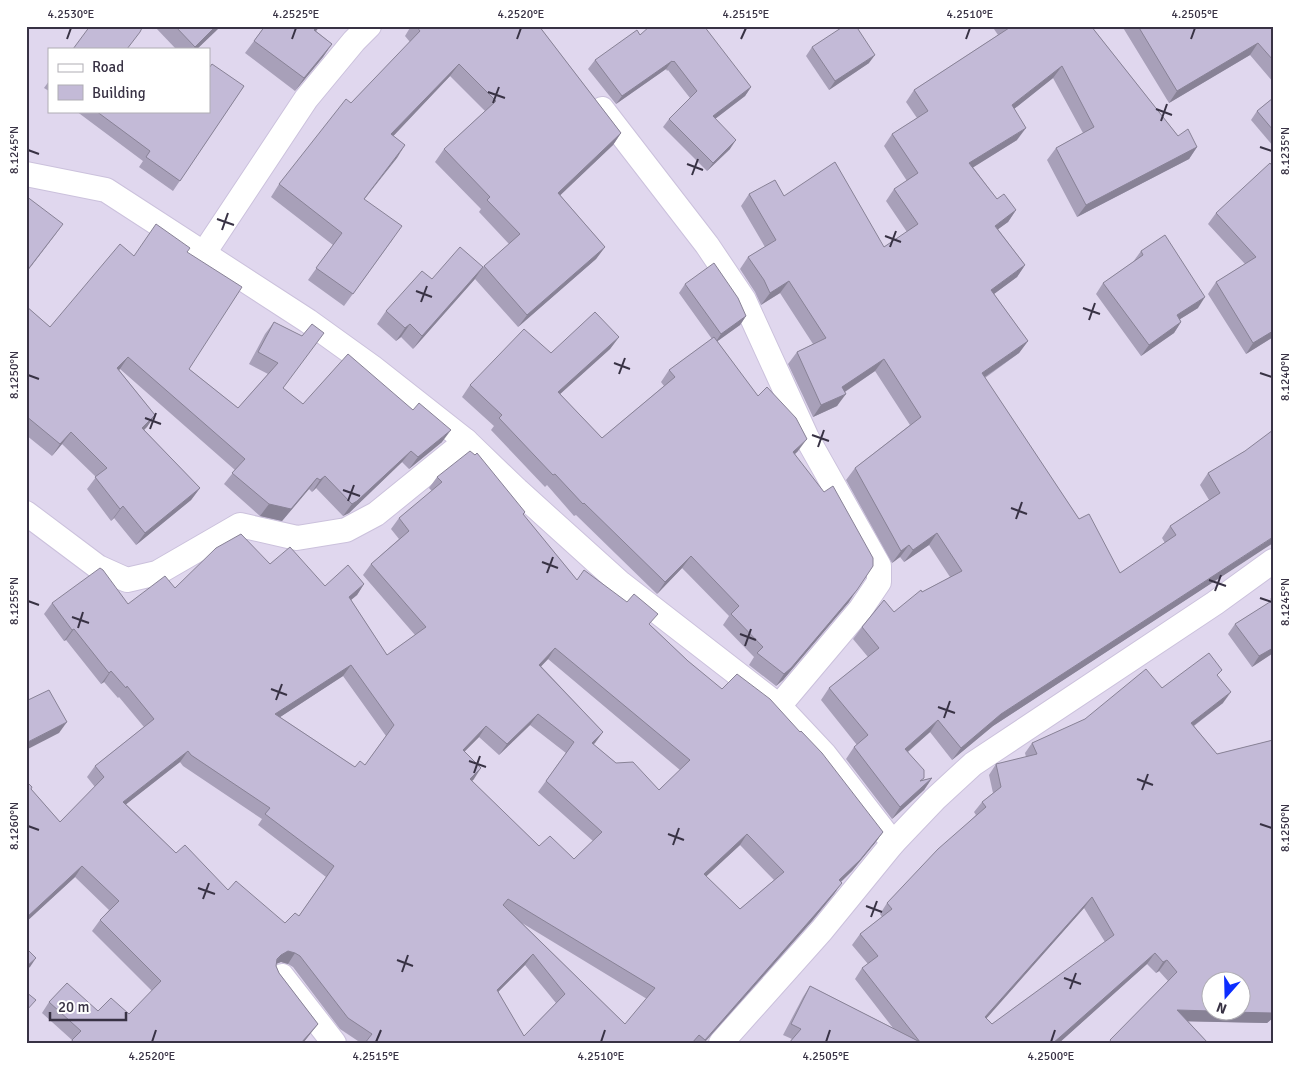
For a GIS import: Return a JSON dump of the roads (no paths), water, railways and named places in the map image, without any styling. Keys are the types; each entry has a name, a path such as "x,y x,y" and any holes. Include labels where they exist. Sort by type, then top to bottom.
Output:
{"street":[{"path":"204,253 306,99 354,41 370,26"},
{"path":"586,89 707,244 744,300 807,438 879,566 879,582 860,610 779,706"},
{"path":"26,174 106,190 308,321 364,361 466,440 517,490 620,582 779,706 825,755 893,843"},
{"path":"26,513 98,567 128,580 157,573 240,525 297,538 346,530 376,514 466,440"},
{"path":"721,1043 822,930 893,843 935,799 973,764 1215,603 1273,561"},
{"path":"282,976 334,1043"}]}
